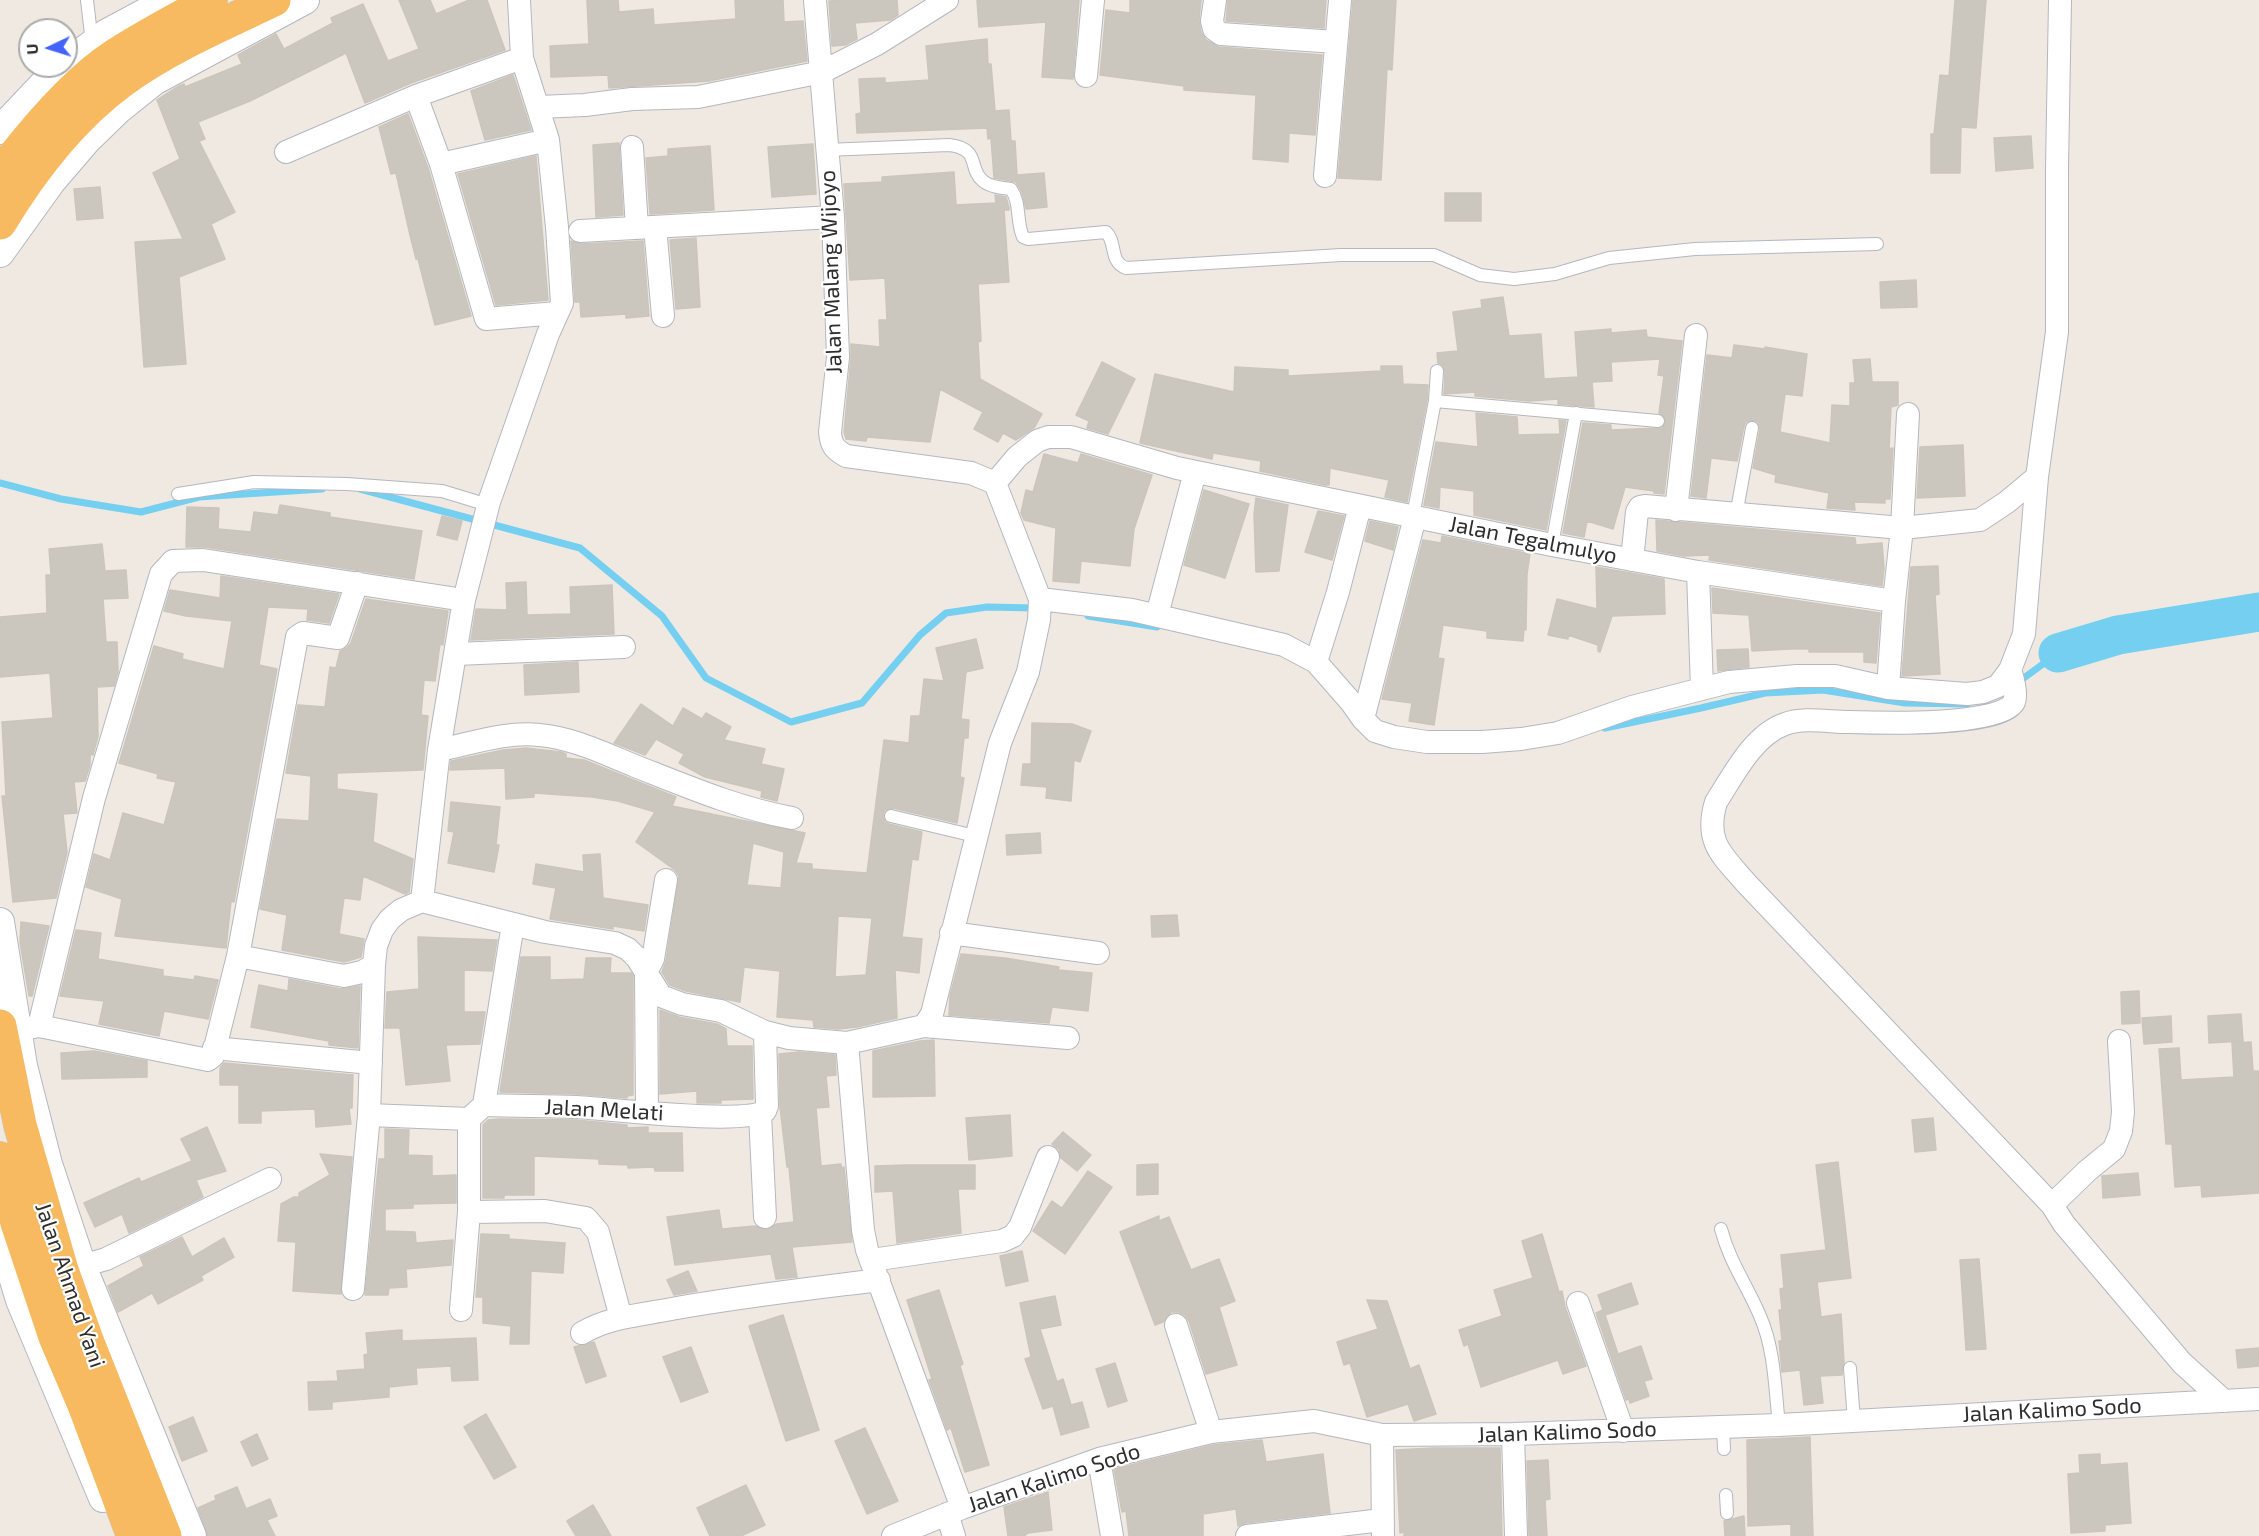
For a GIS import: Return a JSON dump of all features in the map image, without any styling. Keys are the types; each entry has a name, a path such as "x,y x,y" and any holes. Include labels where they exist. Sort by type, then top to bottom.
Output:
{"highway":[{"path":"0,174 27,138 67,95 113,56 211,0"},
{"path":"0,223 23,186 52,147 121,82 174,49 273,0"},
{"name":"Jalan Ahmad Yani","path":"19,1027 20,1125 62,1270 87,1340 165,1536"},
{"name":"Jalan Ahmad Yani","path":"0,1158 6,1229 84,1405 133,1536"}],"street":[{"path":"78,55 107,33 169,0"},
{"path":"0,253 51,182 87,140 119,109 154,81 305,0"},
{"path":"422,901 439,750 464,600 488,507 562,303 548,140 522,58 519,0"},
{"name":"Jalan Malang Wijoyo","path":"815,0 833,217 838,357 830,432 834,450 859,459 971,473 995,483"},
{"path":"539,107 585,105 632,99 698,97 822,72 876,45 947,0"},
{"path":"1086,75 1093,0"},
{"path":"1215,0 1212,21 1214,29 1221,33 1336,42"},
{"path":"1325,176 1340,0"},
{"path":"2060,0 2056,168 2057,332 2037,477 2024,634 2012,679 2013,703 2001,713 1970,719 1880,723 1805,721 1786,723 1757,743 1736,770 1716,802 1712,812 1712,829 1718,850 1746,883 2052,1205 2064,1224 2182,1363 2224,1401"},
{"path":"286,152 416,96 522,58"},
{"path":"0,130 49,78"},
{"path":"416,96 441,164 486,319 554,322"},
{"path":"441,164 548,140"},
{"path":"632,147 663,316"},
{"path":"580,231 833,217"},
{"path":"1676,510 1696,335"},
{"path":"1888,688 1902,528 1908,414"},
{"name":"Jalan Tegalmulyo","path":"995,483 1017,457 1037,441 1048,437 1071,437 1195,471 1632,560 1637,512 1640,507 1902,528 1980,520 2007,502 2037,477"},
{"path":"1157,615 1195,471"},
{"path":"924,1026 932,1014 1000,743 1028,672 1040,608 995,483"},
{"path":"1316,662 1338,592 1360,506"},
{"path":"1363,719 1414,517"},
{"path":"19,1027 94,798 161,574 173,561 203,560 464,600"},
{"path":"1632,560 1894,602"},
{"path":"1698,572 1702,689"},
{"path":"19,1027 208,1060 213,1056 238,956 297,637 303,633 338,638 357,583"},
{"path":"1040,608 1132,610 1284,645 1316,662 1375,731 1427,742 1521,740 1558,733 1632,706 1729,682 1797,676 1835,676 1888,688 1967,694 1983,692 2012,679"},
{"path":"456,654 624,647"},
{"path":"439,750 513,736 538,735 584,744 730,803 792,818"},
{"path":"646,1113 646,972 653,960 666,880"},
{"path":"353,1289 369,1115 376,946 382,930 390,920 401,910 422,901 545,932 615,943 628,949 637,958 661,996 682,1004 722,1011 765,1032 789,1038 847,1043 924,1026 1068,1038"},
{"path":"0,922 19,1027 23,1066 48,1164 82,1266 192,1536"},
{"path":"461,1310 476,1112 513,924"},
{"path":"951,933 1098,953"},
{"path":"238,956 344,976 362,972 374,965"},
{"path":"765,1032 768,1106 760,1114 765,1217"},
{"path":"2052,1205 2114,1149 2121,1131 2123,1112 2119,1041"},
{"path":"847,1043 871,1255 954,1511 954,1536"},
{"path":"214,1048 371,1063"},
{"name":"Jalan Melati","path":"369,1115 577,1107 646,1113 751,1116 760,1114"},
{"path":"582,1333 621,1318 706,1303 871,1255 1002,1241 1013,1236 1038,1187 1048,1157"},
{"path":"82,1266 106,1259 270,1179"},
{"path":"469,1212 545,1211 586,1218 598,1232 621,1318"},
{"path":"6,1229 20,1300 118,1536"},
{"path":"1578,1303 1623,1431"},
{"path":"1176,1325 1211,1432"},
{"name":"Jalan Kalimo Sodo","path":"893,1536 954,1511 1099,1459 1211,1432 1314,1421 1382,1435 1623,1431 1723,1438 1779,1425 2259,1399"},
{"path":"1513,1434 1516,1536"},
{"path":"1247,1536 1382,1528 1382,1435"},
{"path":"1099,1459 1112,1536"}],"lane":[{"path":"87,0 92,44"},
{"path":"826,150 960,146 972,156 984,183 1011,189 1015,195 1023,237 1028,239 1106,232 1111,238 1115,259 1121,267 1126,268 1341,255 1434,255 1480,275 1514,279 1556,274 1609,258 1695,249 1877,244"},
{"path":"1414,517 1435,401 1437,371"},
{"path":"1435,401 1658,422"},
{"path":"1552,545 1576,413"},
{"path":"1736,515 1752,428"},
{"path":"178,494 254,482 347,484 442,490 488,507"},
{"path":"891,816 975,836"},
{"path":"1721,1229 1731,1261 1760,1316 1766,1333 1779,1425"},
{"path":"1850,1368 1854,1421"},
{"path":"1726,1495 1727,1513"}],"building":[{"path":"399,0 430,0 436,14 469,0 487,0 505,50 411,83 365,103 346,53 250,101 198,122 205,139 199,141 235,212 211,224 225,259 179,277 186,364 144,367 135,242 183,239 153,173 180,159 157,100 179,86 184,84 185,87 242,64 238,55 276,34 284,49 333,23 331,18 363,4 388,61 419,49"},
{"path":"587,0 618,0 619,12 653,9 654,25 736,19 735,0 783,0 784,22 803,21 807,61 709,81 609,88 608,75 551,77 550,46 589,44"},
{"path":"897,0 898,15 890,20 855,23 857,39 845,45 832,46 829,1"},
{"path":"977,0 1079,0 1073,79 1042,77 1046,22 979,27"},
{"path":"1130,0 1201,0 1199,20 1201,32 1206,40 1219,47 1322,55 1315,135 1289,133 1288,162 1253,159 1256,95 1184,90 1184,86 1100,75 1106,10 1130,13"},
{"path":"1228,0 1326,0 1324,28 1226,21"},
{"path":"1353,0 1396,0 1392,70 1387,69 1381,180 1338,178"},
{"path":"1955,0 1986,0 1976,128 1961,127 1960,173 1931,173 1931,134 1934,134 1940,75 1949,76"},
{"path":"987,39 995,111 1009,110 1011,141 1015,141 1017,175 1044,173 1047,207 1026,209 1022,192 1016,182 994,178 991,138 988,139 987,128 857,133 856,114 861,113 859,79 885,78 885,83 929,80 926,46"},
{"path":"513,75 531,130 485,140 471,91"},
{"path":"408,114 428,168 471,316 435,325 418,259 416,259 396,173 391,174 379,127"},
{"path":"2031,136 2033,168 1996,171 1994,138"},
{"path":"619,143 623,215 596,217 593,145"},
{"path":"813,144 816,194 772,197 768,147"},
{"path":"710,146 714,210 650,214 646,158 668,156 668,149"},
{"path":"536,156 548,300 496,305 458,174"},
{"path":"954,172 956,205 996,203 995,195 1006,197 1009,208 1009,210 1004,210 1009,282 978,284 980,379 1042,414 1034,428 1016,440 1003,433 998,442 974,429 983,412 940,389 930,442 867,437 866,441 846,439 844,432 851,344 880,347 879,320 887,320 885,278 850,280 844,184 882,182 882,177"},
{"path":"100,187 103,218 77,220 74,189"},
{"path":"1445,193 1481,193 1481,221 1445,221"},
{"path":"696,238 700,307 676,309 670,240"},
{"path":"571,241 581,244 643,241 649,316 626,318 626,314 581,317 580,302 575,302"},
{"path":"1916,280 1917,307 1881,308 1880,282"},
{"path":"1503,297 1509,336 1541,334 1544,379 1578,377 1575,332 1611,329 1611,333 1646,330 1647,337 1682,341 1664,494 1625,487 1613,529 1587,521 1584,537 1563,533 1583,423 1611,425 1611,430 1662,428 1666,421 1659,413 1664,376 1658,375 1660,359 1611,362 1612,381 1592,382 1594,407 1558,404 1558,399 1529,401 1475,396 1475,392 1444,394 1445,371 1438,363 1437,353 1458,351 1453,312 1482,308 1481,300"},
{"path":"1734,345 1765,349 1765,347 1807,354 1802,396 1785,394 1780,432 1830,443 1832,405 1850,406 1850,383 1855,383 1853,360 1870,359 1872,382 1898,382 1898,405 1891,407 1889,449 1893,448 1890,499 1885,499 1885,503 1854,502 1855,510 1827,508 1829,493 1775,482 1776,475 1753,468 1760,429 1758,422 1753,420 1746,422 1744,426 1737,461 1711,458 1706,498 1691,496 1707,355 1732,358"},
{"path":"1102,362 1135,379 1108,434 1087,428 1089,421 1076,415"},
{"path":"1381,366 1402,366 1403,384 1428,385 1407,502 1385,497 1389,480 1330,468 1329,485 1325,485 1260,471 1261,461 1213,453 1212,459 1140,443 1155,374 1234,392 1235,367 1288,370 1288,376 1381,371"},
{"path":"1476,413 1517,417 1518,435 1560,434 1559,420 1566,421 1546,530 1474,515 1474,491 1440,487 1439,508 1424,505 1436,442 1478,447"},
{"path":"1963,445 1965,496 1917,498 1920,447"},
{"path":"1044,454 1078,463 1081,454 1152,475 1134,529 1130,566 1081,561 1079,583 1053,581 1056,528 1024,520 1021,513 1026,490 1033,492"},
{"path":"1204,490 1249,504 1225,578 1184,565"},
{"path":"1256,498 1288,505 1279,571 1256,572 1254,514"},
{"path":"280,505 330,513 330,517 422,531 414,579 205,547 186,547 187,507 219,508 218,529 251,532 254,512 278,515"},
{"path":"1318,511 1344,516 1332,560 1305,552"},
{"path":"442,516 462,521 457,540 437,535"},
{"path":"1656,520 1855,538 1856,545 1882,543 1884,568 1882,586 1709,560 1710,555 1684,556 1657,551"},
{"path":"1370,521 1398,527 1393,550 1365,541"},
{"path":"1442,536 1530,554 1527,574 1526,630 1524,629 1523,641 1487,638 1487,631 1443,625 1438,658 1444,659 1434,725 1409,721 1412,703 1382,699 1423,540 1441,543"},
{"path":"102,544 105,571 126,570 128,598 103,599 106,642 117,642 118,672 114,686 97,687 98,736 93,755 90,754 90,765 85,781 74,782 77,813 63,814 67,852 56,898 13,902 2,796 6,796 2,722 53,718 50,673 0,677 0,617 47,613 46,575 51,575 49,549"},
{"path":"1938,566 1939,594 1935,595 1940,674 1902,676 1911,567"},
{"path":"1596,567 1664,579 1665,614 1612,616 1600,652 1598,645 1568,635 1568,639 1548,635 1557,599 1597,609"},
{"path":"221,576 339,594 329,623 307,620 308,609 268,607 259,665 277,669 234,902 231,901 226,948 115,936 122,899 86,887 94,854 110,860 123,813 164,825 176,782 157,778 158,774 119,763 154,646 183,654 182,659 224,669 232,621 164,611 170,590 220,598"},
{"path":"526,582 527,615 571,614 570,587 612,585 614,634 471,640 476,609 507,610 506,583"},
{"path":"1712,588 1880,613 1876,663 1864,662 1864,652 1809,652 1809,649 1752,651 1749,615 1713,613"},
{"path":"366,599 448,611 443,645 440,644 435,681 424,680 421,715 428,716 423,770 337,773 337,789 377,794 373,842 413,859 409,892 405,894 363,876 360,900 344,898 339,934 364,939 361,957 344,962 282,950 287,915 260,909 277,819 309,821 311,776 286,773 298,705 325,707 330,667 336,668 340,651 351,643"},
{"path":"976,639 983,668 966,672 961,719 969,720 968,738 964,738 960,777 964,778 957,823 893,808 885,810 883,815 885,822 889,824 922,832 918,860 912,859 902,937 922,939 919,973 895,970 897,1018 838,1029 814,1027 813,1020 777,1017 780,971 744,967 740,1002 686,991 670,985 662,972 666,961 679,876 675,870 636,842 655,812 618,801 592,797 534,793 534,797 506,799 505,768 450,770 451,761 503,750 526,748 561,752 566,754 566,758 584,760 676,797 672,806 805,833 796,863 812,864 812,869 867,873 884,740 909,743 911,716 920,716 924,679 944,681 936,648","holes":["753,843 784,852 781,888 747,885","838,916 872,918 866,975 835,977"]},
{"path":"1748,649 1749,667 1718,671 1717,650"},
{"path":"578,662 579,692 525,695 524,665"},
{"path":"641,704 673,726 683,708 702,719 706,713 731,727 724,740 765,749 761,764 784,769 777,801 761,797 762,791 705,777 679,763 684,754 656,739 645,755 614,743"},
{"path":"1032,723 1072,724 1091,731 1080,762 1074,760 1071,801 1046,798 1047,787 1021,785 1023,764 1031,764"},
{"path":"451,802 500,807 496,845 499,845 494,872 448,863 454,832 448,831"},
{"path":"1040,833 1041,853 1007,855 1006,835"},
{"path":"600,854 603,898 648,905 644,931 613,926 613,929 550,919 556,888 533,884 536,864 584,872 583,855"},
{"path":"1177,915 1179,936 1152,937 1151,916"},
{"path":"21,922 49,926 32,996 29,996 20,942"},
{"path":"76,930 101,933 98,959 163,970 163,976 194,980 195,976 218,980 208,1019 164,1011 159,1036 99,1024 104,1001 60,996"},
{"path":"418,937 497,940 492,971 464,970 464,1012 485,1012 480,1044 446,1045 450,1081 406,1085 400,1028 385,1028 387,992 419,989"},
{"path":"961,954 1005,958 1059,967 1058,970 1092,973 1088,1011 1052,1007 1049,1023 949,1015 950,996"},
{"path":"521,957 550,957 550,980 584,979 586,958 611,958 610,973 631,973 633,976 633,1095 627,1098 500,1092"},
{"path":"289,979 341,989 360,986 358,1048 329,1045 329,1041 251,1027 259,985 288,991"},
{"path":"2139,991 2140,1023 2122,1024 2121,992"},
{"path":"660,1010 679,1017 717,1024 726,1029 727,1046 752,1046 753,1099 697,1103 697,1091 660,1094"},
{"path":"2241,1014 2243,1041 2209,1043 2208,1016"},
{"path":"2171,1016 2172,1042 2144,1044 2142,1018"},
{"path":"934,1040 935,1096 873,1097 873,1051"},
{"path":"2251,1042 2253,1071 2259,1071 2259,1193 2202,1197 2201,1185 2175,1187 2172,1144 2166,1144 2159,1049 2179,1048 2181,1080 2234,1077 2232,1043"},
{"path":"94,1051 147,1061 147,1077 62,1079 61,1053"},
{"path":"799,1052 835,1055 836,1075 826,1076 829,1107 816,1108 821,1166 841,1164 841,1168 844,1167 852,1242 792,1247 797,1277 776,1279 771,1254 675,1265 667,1217 719,1210 722,1229 755,1226 766,1230 777,1224 794,1222 780,1107 779,1054"},
{"path":"224,1063 353,1075 352,1108 349,1108 351,1124 316,1127 315,1109 261,1111 261,1123 239,1123 239,1085 220,1085 220,1068"},
{"path":"1010,1115 1012,1156 969,1160 966,1118"},
{"path":"1933,1118 1936,1150 1915,1152 1912,1120"},
{"path":"488,1120 576,1120 627,1125 627,1128 648,1127 648,1133 682,1133 683,1171 655,1171 654,1167 628,1168 628,1165 599,1164 599,1159 534,1156 534,1195 483,1198 483,1125"},
{"path":"207,1127 226,1171 196,1180 203,1197 129,1233 122,1214 95,1227 84,1203 139,1178 141,1182 192,1161 181,1139"},
{"path":"385,1129 409,1130 408,1155 432,1156 432,1176 456,1175 456,1203 413,1204 413,1208 385,1209 385,1231 415,1232 416,1243 453,1240 451,1265 406,1269 407,1287 389,1288 388,1295 365,1295 379,1159 385,1159"},
{"path":"1063,1132 1091,1155 1077,1171 1061,1158 1059,1149 1052,1144"},
{"path":"320,1154 352,1157 341,1294 293,1291 296,1242 278,1241 281,1204 294,1197 299,1197 299,1193 330,1175"},
{"path":"1838,1162 1851,1278 1817,1282 1821,1317 1841,1314 1844,1362 1842,1375 1820,1376 1823,1403 1804,1405 1800,1370 1782,1372 1779,1341 1782,1341 1779,1310 1782,1310 1780,1289 1784,1288 1781,1255 1826,1250 1816,1165"},
{"path":"1158,1164 1158,1194 1137,1195 1137,1165"},
{"path":"975,1165 975,1189 958,1189 961,1233 897,1243 893,1191 875,1192 875,1166"},
{"path":"1088,1171 1112,1187 1065,1254 1033,1231 1052,1201 1062,1208"},
{"path":"2138,1173 2140,1195 2103,1198 2102,1176"},
{"path":"1159,1216 1159,1221 1169,1217 1191,1270 1219,1259 1235,1301 1219,1307 1237,1365 1206,1374 1189,1321 1179,1312 1171,1312 1163,1322 1155,1325 1120,1232"},
{"path":"481,1234 509,1235 509,1239 565,1243 563,1273 531,1271 529,1344 510,1344 511,1326 483,1323 483,1297 476,1297"},
{"path":"1542,1234 1559,1292 1562,1291 1565,1307 1586,1366 1563,1374 1558,1360 1481,1387 1468,1344 1464,1346 1459,1330 1502,1316 1494,1290 1533,1278 1522,1241"},
{"path":"182,1237 192,1257 224,1238 234,1257 201,1276 203,1280 158,1304 152,1293 118,1312 108,1286 144,1266 140,1257"},
{"path":"1022,1251 1028,1281 1006,1286 1000,1256"},
{"path":"1979,1259 1986,1349 1966,1350 1960,1260"},
{"path":"688,1271 697,1291 674,1295 667,1280"},
{"path":"1631,1283 1638,1304 1605,1315 1618,1354 1641,1346 1652,1379 1644,1381 1649,1396 1630,1403 1629,1399 1626,1400 1596,1313 1603,1310 1598,1295"},
{"path":"939,1290 963,1364 960,1366 989,1465 965,1472 951,1428 947,1430 929,1380 932,1379 907,1300"},
{"path":"1055,1296 1061,1325 1040,1329 1057,1382 1063,1379 1071,1405 1082,1402 1089,1427 1061,1435 1053,1406 1043,1409 1025,1359 1031,1357 1020,1303"},
{"path":"1367,1300 1387,1301 1410,1369 1419,1365 1436,1414 1414,1421 1408,1404 1367,1417 1350,1363 1344,1365 1337,1342 1378,1329"},
{"path":"783,1315 819,1430 786,1441 749,1326"},
{"path":"402,1330 402,1341 476,1338 478,1380 452,1381 451,1366 416,1368 417,1384 389,1387 389,1397 332,1402 332,1409 309,1410 308,1382 338,1381 337,1371 365,1369 364,1355 368,1354 366,1333"},
{"path":"594,1342 606,1376 586,1383 574,1347"},
{"path":"691,1347 708,1392 681,1402 663,1357"},
{"path":"2259,1348 2259,1366 2238,1368 2236,1350"},
{"path":"1115,1363 1127,1401 1108,1407 1096,1369"},
{"path":"486,1414 516,1467 494,1479 464,1427"},
{"path":"193,1417 207,1451 182,1461 169,1427"},
{"path":"865,1428 898,1501 867,1514 835,1441"},
{"path":"257,1434 268,1459 252,1466 241,1442"},
{"path":"1810,1437 1813,1536 1791,1536 1791,1524 1748,1526 1747,1440"},
{"path":"1262,1440 1266,1462 1323,1454 1330,1513 1245,1523 1238,1526 1236,1509 1203,1514 1203,1536 1129,1536 1126,1511 1122,1512 1114,1469 1213,1445"},
{"path":"1500,1448 1502,1536 1404,1536 1404,1532 1400,1533 1396,1450"},
{"path":"2100,1454 2100,1465 2127,1463 2131,1523 2105,1525 2105,1531 2071,1533 2068,1474 2080,1473 2079,1455"},
{"path":"1548,1460 1550,1499 1545,1500 1547,1536 1529,1536 1527,1461"},
{"path":"746,1485 765,1525 741,1536 710,1536 697,1508"},
{"path":"237,1487 246,1509 270,1499 277,1516 267,1520 275,1536 208,1536 198,1508 216,1500 215,1496"},
{"path":"1048,1492 1052,1530 1028,1533 1024,1536 1008,1536 1004,1507"},
{"path":"593,1505 611,1536 576,1536 567,1521"},
{"path":"1744,1516 1745,1536 1725,1536 1724,1521"}],"waterway":[{"path":"0,483 61,499 141,512 199,497 322,489"},
{"path":"360,489 580,548 662,616 706,678 791,722 862,703 920,635 946,613 987,607 1035,608"},
{"path":"2058,653 2118,635 2259,612"},
{"path":"1088,616 1157,627"},
{"path":"2017,683 2058,653"},
{"path":"1605,728 1765,693 1823,690 1905,703 1967,704"}]}
